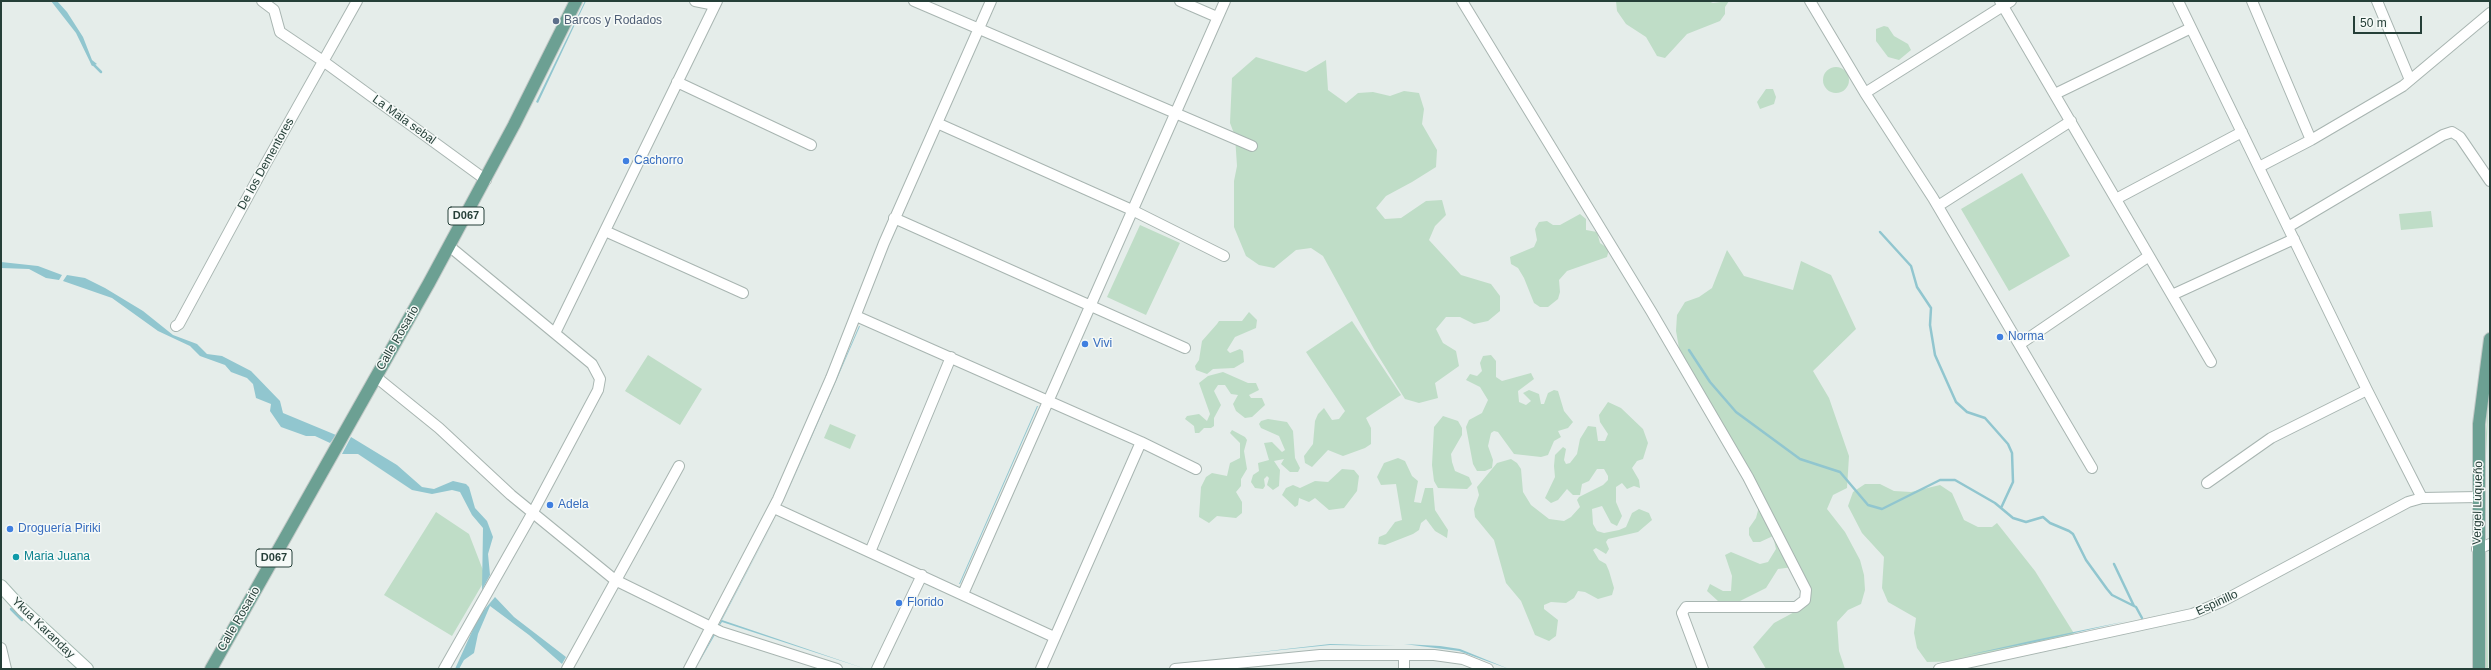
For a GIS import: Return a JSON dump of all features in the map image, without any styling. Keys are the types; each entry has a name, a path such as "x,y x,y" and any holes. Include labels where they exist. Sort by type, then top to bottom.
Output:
{"main road":[{"name":"Calle Rosario","path":"211,669 486,180 574,2"},
{"name":"Vergel Luqueño","path":"2478,669 2477,549 2479,424 2490,339"}],"street":[{"name":"La Mala sebal","path":"262,1 274,10 280,32 323,61 486,180"},
{"name":"De los Dementores","path":"176,326 179,324 357,1"},
{"path":"555,333 716,3 695,1"},
{"path":"914,1 1252,146"},
{"path":"690,669 774,508 856,316 894,218 991,1"},
{"path":"1180,1 1217,17"},
{"path":"963,594 1224,1"},
{"path":"1462,1 1651,311 1748,477 1806,590 1806,600 1796,607 1686,607 1682,613 1703,669"},
{"path":"1810,1 1866,93 1938,206 2092,468"},
{"path":"2178,1 2367,390 2422,498"},
{"path":"2252,1 2311,140"},
{"path":"2377,1 2410,80"},
{"path":"1866,93 2005,2 2055,94 2211,362"},
{"path":"2259,167 2311,140 2410,80 2490,13"},
{"path":"2055,94 2191,28"},
{"path":"678,82 811,145"},
{"path":"1938,206 2071,121"},
{"path":"936,123 1132,210 1224,256"},
{"path":"2116,199 2242,132"},
{"path":"2288,227 2443,135 2452,132 2460,137 2490,181"},
{"path":"894,218 1090,307 1185,348"},
{"path":"604,231 743,293"},
{"path":"2172,295 2294,239"},
{"path":"444,669 493,580 533,512 598,390 600,379 592,364 449,246"},
{"path":"2020,344 2149,256"},
{"path":"856,316 1048,400 1141,442 1196,469"},
{"path":"870,552 951,357"},
{"path":"376,377 439,428 533,512 615,580 712,628 837,669"},
{"path":"2207,483 2271,438 2367,390"},
{"path":"1041,669 1054,636 1066,617 1141,442"},
{"path":"567,669 678,466"},
{"name":"Espinillo","path":"1939,669 2192,614 2221,602 2408,502 2422,498 2478,497"},
{"path":"774,508 1054,636"},
{"path":"2477,549 2490,544"},
{"path":"877,669 922,575"},
{"name":"Ykua Karanday","path":"1,586 22,609 86,669"},
{"path":"1,648 6,669"},
{"path":"1175,669 1320,655 1434,655 1463,660 1488,669"},
{"path":"1404,655 1404,669"}],"green space":[{"path":"1616,1 1708,1 1713,3 1729,1 1725,7 1725,14 1720,21 1687,34 1665,58 1657,56 1646,37 1626,24 1617,11"},
{"path":"1884,26 1888,27 1894,36 1908,44 1911,50 1899,60 1888,57 1876,41 1876,29"},
{"path":"1256,57 1306,72 1326,60 1328,90 1346,103 1358,93 1373,92 1390,96 1404,91 1419,93 1424,109 1422,124 1437,150 1436,167 1386,196 1376,208 1385,219 1401,218 1426,201 1442,200 1446,215 1435,226 1429,240 1461,275 1491,284 1500,296 1500,311 1488,321 1474,324 1460,317 1446,317 1436,329 1443,343 1456,351 1459,366 1435,383 1438,398 1419,403 1405,399 1374,349 1323,256 1311,248 1296,250 1274,268 1259,265 1246,256 1234,227 1234,181 1237,166 1235,136 1230,123 1232,78"},
{"path":"1836,67 1845,71 1849,80 1845,89 1836,93 1827,89 1823,80 1827,71"},
{"path":"1766,89 1773,89 1776,97 1774,104 1760,109 1757,102"},
{"path":"2022,173 2070,256 2009,291 1961,209"},
{"path":"2431,211 2433,227 2401,230 2399,214"},
{"path":"1580,214 1586,219 1586,230 1597,232 1600,243 1609,249 1607,257 1567,271 1559,280 1560,292 1558,299 1548,307 1540,307 1534,303 1524,278 1518,268 1511,264 1510,257 1534,247 1537,240 1535,229 1539,222 1547,221 1553,225 1560,225"},
{"path":"1140,225 1180,243 1146,315 1107,297"},
{"path":"1727,250 1744,276 1793,290 1801,261 1831,275 1856,329 1813,371 1829,398 1849,456 1847,488 1833,495 1827,509 1845,532 1860,560 1864,575 1865,590 1861,604 1848,610 1837,622 1839,651 1845,669 1766,669 1753,647 1774,623 1800,609 1806,593 1793,567 1778,569 1766,588 1732,605 1718,601 1707,591 1710,584 1723,591 1731,591 1732,576 1725,555 1731,552 1760,564 1768,562 1776,549 1773,536 1760,542 1753,542 1749,535 1749,528 1756,518 1760,503 1684,376 1676,331 1677,315 1685,302 1699,297 1712,288"},
{"path":"1249,312 1257,320 1256,328 1235,337 1227,350 1230,353 1240,349 1243,351 1244,362 1234,368 1213,369 1207,374 1196,370 1195,366 1199,360 1202,341 1219,321 1242,321"},
{"path":"1352,321 1401,395 1366,418 1371,428 1371,444 1365,448 1343,456 1328,450 1312,467 1305,463 1304,456 1313,444 1315,421 1318,414 1324,408 1332,420 1339,419 1345,411 1306,352"},
{"path":"648,355 702,389 680,425 625,391"},
{"path":"1491,355 1496,361 1496,377 1502,381 1531,373 1534,379 1518,391 1519,402 1526,405 1531,401 1523,393 1529,390 1539,394 1541,404 1544,404 1548,393 1554,390 1558,391 1564,411 1573,422 1568,428 1558,431 1561,437 1554,441 1548,455 1541,457 1514,454 1498,432 1494,431 1491,433 1488,446 1493,460 1492,468 1485,471 1477,471 1473,464 1466,427 1469,420 1482,413 1488,400 1480,387 1466,380 1470,374 1477,376 1482,371 1480,363 1483,356"},
{"path":"1223,372 1248,383 1256,383 1259,390 1249,395 1251,398 1262,398 1265,405 1252,417 1245,418 1236,411 1233,404 1238,395 1231,394 1225,385 1218,385 1214,391 1221,405 1214,418 1214,426 1211,428 1204,428 1199,433 1195,433 1194,426 1185,419 1187,416 1199,414 1207,421 1210,414 1199,383 1208,376"},
{"path":"2490,377 2485,475 2488,669 2486,669 2483,475"},
{"path":"1608,402 1621,408 1643,429 1648,443 1643,459 1637,461 1632,468 1639,480 1640,488 1634,486 1627,489 1622,483 1616,487 1616,502 1622,516 1617,526 1611,523 1602,506 1592,509 1593,524 1597,531 1604,533 1619,530 1626,527 1632,513 1639,509 1649,513 1652,520 1638,532 1608,539 1606,542 1609,549 1606,554 1596,548 1593,550 1599,560 1606,564 1609,571 1614,588 1612,595 1598,599 1585,592 1578,591 1574,598 1566,603 1551,602 1544,605 1544,609 1558,620 1556,636 1549,641 1535,635 1521,601 1506,583 1494,540 1475,517 1474,509 1479,495 1477,487 1497,463 1511,459 1517,463 1521,469 1523,492 1531,505 1549,519 1564,521 1571,517 1580,507 1577,500 1579,497 1603,485 1608,480 1608,476 1604,469 1597,469 1589,481 1582,484 1580,495 1573,495 1567,489 1558,500 1551,503 1545,498 1555,477 1555,455 1563,447 1566,449 1564,460 1566,464 1570,463 1577,454 1580,439 1588,426 1596,427 1598,441 1605,441 1608,434 1600,422 1599,415"},
{"path":"1443,416 1458,421 1462,428 1462,435 1451,454 1455,471 1469,477 1472,484 1467,489 1438,488 1434,481 1432,465 1434,427"},
{"path":"1268,419 1287,422 1293,431 1295,458 1300,468 1298,472 1290,472 1281,464 1284,459 1274,461 1280,470 1279,486 1273,490 1267,485 1269,478 1267,476 1264,479 1265,486 1263,489 1255,488 1251,482 1253,475 1259,471 1258,463 1269,460 1264,443 1272,442 1282,452 1285,450 1279,436 1261,428 1259,424 1261,421"},
{"path":"830,424 856,435 850,449 824,438"},
{"path":"1232,430 1245,437 1247,440 1244,451 1247,469 1241,479 1241,486 1236,492 1242,502 1242,513 1236,518 1217,516 1209,523 1199,517 1201,487 1206,477 1212,473 1227,476 1230,463 1240,458 1240,443 1230,433"},
{"path":"1398,458 1405,461 1412,476 1418,481 1414,502 1421,503 1425,488 1433,488 1435,510 1448,530 1447,538 1435,531 1426,519 1421,523 1419,530 1413,534 1385,545 1378,544 1379,537 1386,534 1395,522 1402,520 1396,484 1381,485 1377,477 1384,463"},
{"path":"1342,469 1354,470 1359,476 1357,491 1344,508 1329,510 1315,498 1309,502 1299,498 1298,505 1295,507 1282,495 1286,488 1293,485 1300,488 1315,481 1328,482"},
{"path":"1865,484 1880,484 1894,491 1911,492 1940,485 1952,493 1964,520 1978,527 1992,527 1997,523 2035,571 2075,635 2067,648 2035,650 2006,660 1927,662 1917,648 1914,633 1916,618 1888,602 1882,588 1884,557 1862,533 1848,506 1853,492"},
{"path":"436,512 469,534 486,578 452,636 384,595"}],"water":[{"path":"51,1 57,1 67,12 83,37 92,60 97,64 92,66 76,33"},
{"path":"586,1 538,103 536,102"},
{"path":"1,262 38,266 62,275 59,280 46,278 29,269 1,268"},
{"path":"67,275 85,278 105,288 143,311 173,335 197,344 207,354 222,356 251,371 280,401 283,413 336,435 330,443 315,436 306,436 281,427 270,411 271,404 256,398 253,384 247,378 231,372 225,365 200,356 190,346 158,331 112,298 63,281"},
{"path":"859,326 860,326 782,505"},
{"path":"1037,406 1038,406 959,584"},
{"path":"351,437 397,465 422,487 434,489 453,481 466,484 469,487 475,508 487,521 493,537 488,554 490,575 482,590 483,528 472,515 460,492 452,490 432,494 412,490 358,454 342,454"},
{"path":"776,517 722,620 866,669 722,622 718,628 749,635 748,645 761,651 716,633 697,666"},
{"path":"495,597 514,617 566,657 562,664 529,635 490,606 478,634 474,653 464,660 459,669 455,669 479,616"},
{"path":"2127,621 2035,642 1963,656 2035,640"},
{"path":"1330,644 1396,646 1330,645 1242,654"},
{"path":"1404,644 1440,646 1460,649 1509,669 1459,651"}],"waterway":[{"path":"92,63 101,72"},
{"path":"1880,232 1911,266 1917,287 1931,308 1930,325 1935,355 1956,402 1967,412 1985,418 2008,444 2012,453 2013,482 2001,508"},
{"path":"1689,350 1710,382 1736,412 1800,459 1840,472 1868,505 1882,509 1940,480 1955,480 1995,503 2013,518 2026,522 2043,517 2050,523 2069,531 2073,534 2086,560 2112,595 2136,607 2142,618"},
{"path":"2114,564 2134,606"},
{"path":"11,609 22,620"}],"place":[{"name":"Barcos y Rodados","path":"556,21"},
{"name":"Cachorro","path":"626,161"},
{"name":"Norma","path":"2000,337"},
{"name":"Vivi","path":"1085,344"},
{"name":"Adela","path":"550,505"},
{"name":"Droguería Piriki","path":"10,529"},
{"name":"Maria Juana","path":"16,557"},
{"name":"Florido","path":"899,603"}]}
